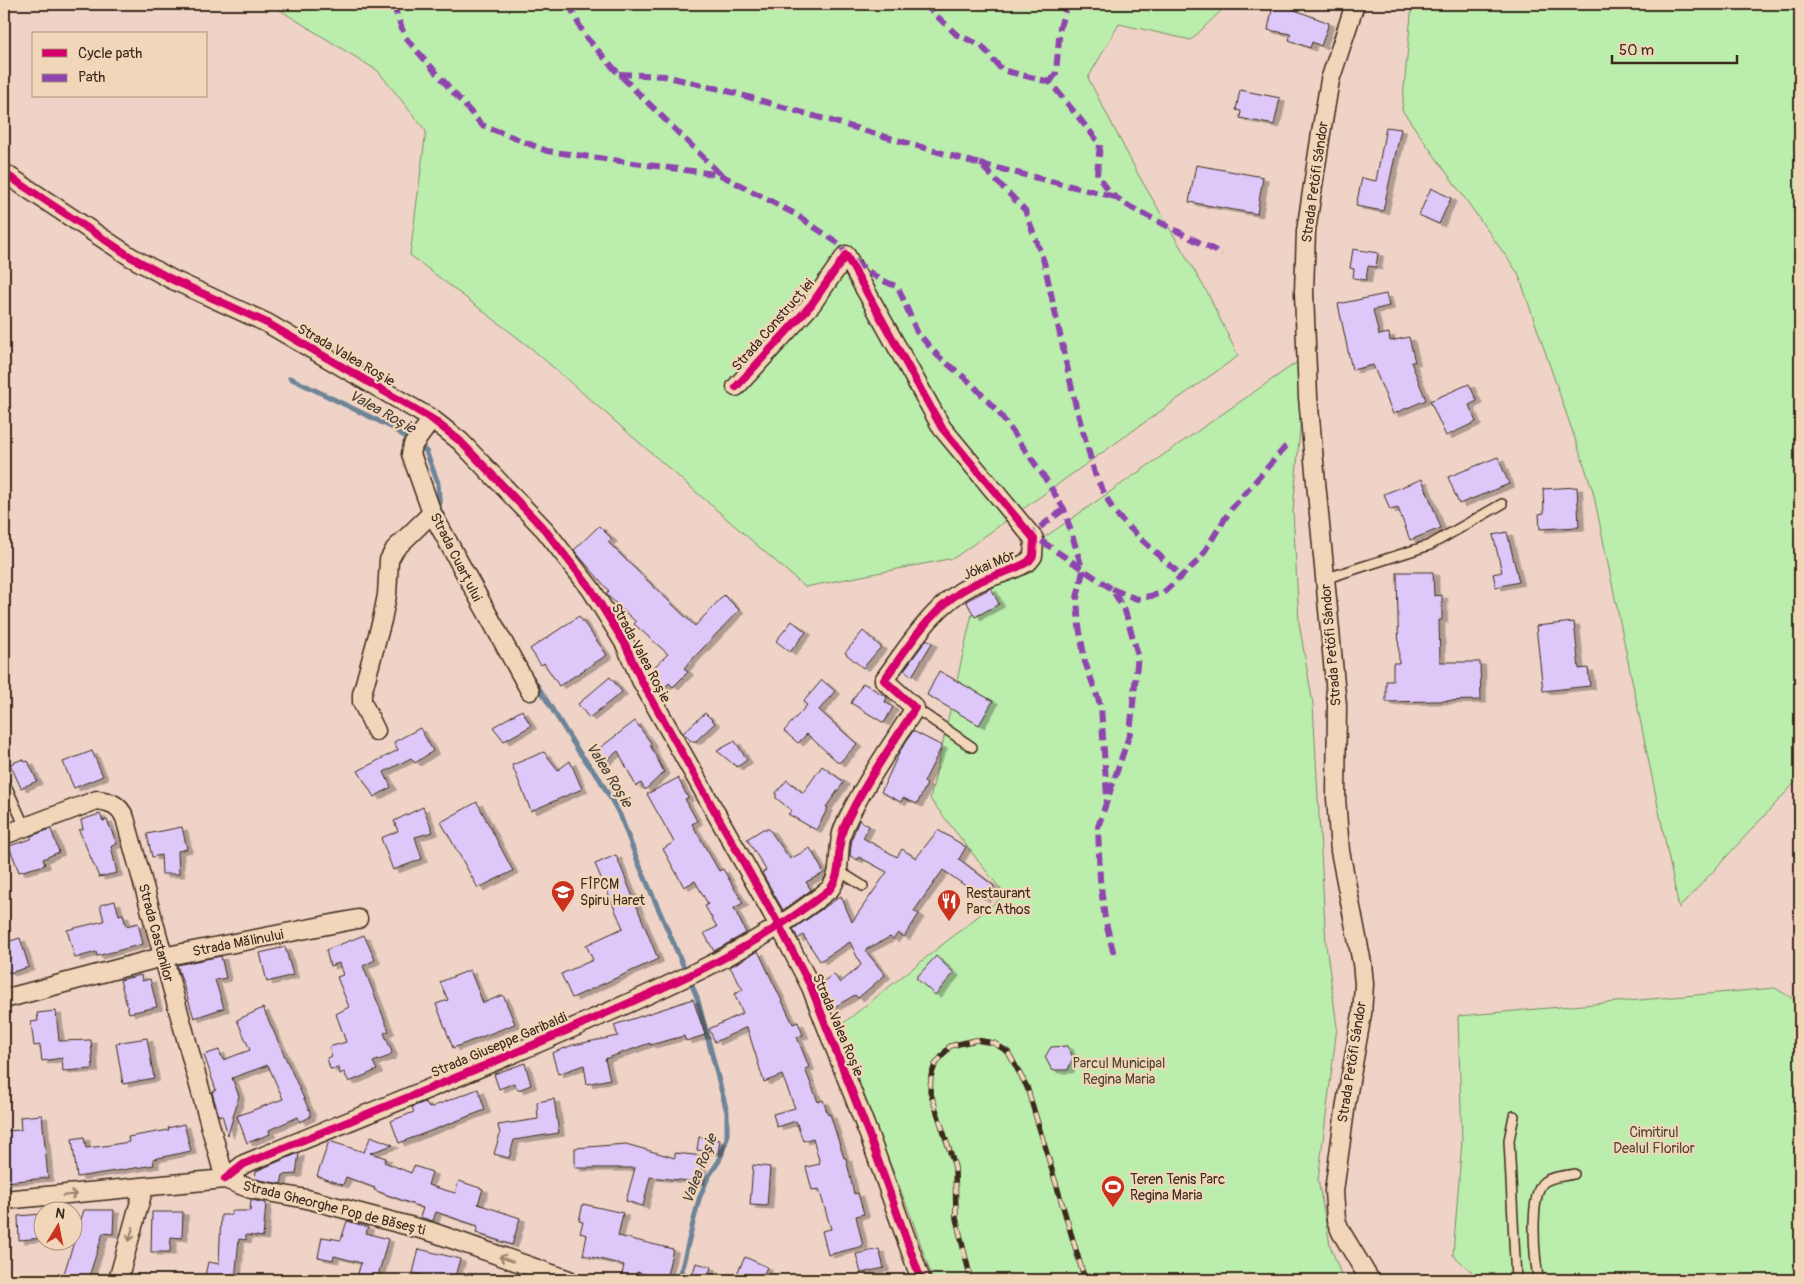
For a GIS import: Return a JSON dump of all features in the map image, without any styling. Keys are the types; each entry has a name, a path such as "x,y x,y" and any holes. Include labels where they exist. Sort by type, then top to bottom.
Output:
{"street":[{"name":"Strada Petőfi Sándor","path":"1355,4 1330,80 1306,231 1304,292 1307,389 1337,705 1336,798 1340,851 1362,963 1364,984 1362,1014 1346,1103 1334,1191 1336,1220 1341,1232 1370,1280"},
{"name":"Strada Valea Roșie","path":"4,173 131,257 171,279 267,323 432,419 460,441 501,481 545,530 591,589 625,644 640,680 780,927 811,988 869,1135 921,1280"},
{"name":"Strada Construcției","path":"736,386 811,305 846,255"},
{"name":"Jókai Mór","path":"846,255 942,428 964,458 1034,539 1033,556 1028,561 973,584 954,595 926,622 884,680 915,708"},
{"name":"Strada Cuarțului","path":"432,419 413,445 411,454 432,513 530,691"},
{"path":"376,731 362,702 362,694 382,620 387,595 389,560 395,549 432,513"},
{"path":"780,927 830,889 836,881 839,870 839,845 843,829 863,792 915,708"},
{"name":"Strada Castanilor","path":"4,835 97,800 110,802 120,808 125,818 225,1179"},
{"name":"Strada Mălinului","path":"4,999 162,957 358,919"},
{"name":"Strada Giuseppe Garibaldi","path":"225,1179 244,1164 527,1048 678,982 720,962 780,927"},
{"name":"Strada Gheorghe Pop de Băsești","path":"4,1200 225,1179 251,1189 307,1199 432,1232 569,1280"},
{"path":"118,1280 144,1187"}],"lane":[{"path":"1324,579 1430,545 1502,504"},
{"path":"915,708 972,747"},
{"path":"4,781 25,827"},
{"path":"839,870 863,886"},
{"path":"1514,1116 1509,1140 1516,1280"},
{"path":"1539,1280 1536,1270 1533,1218 1541,1186 1550,1179 1574,1174"}],"green space":[{"path":"270,4 1228,4 1191,40 1119,24 1088,78 1139,176 1208,294 1238,356 954,558 805,587 531,348 410,255 426,131 378,71"},
{"path":"1412,4 1800,4 1800,777 1679,908 1593,491 1518,273 1402,110"},
{"name":"Parcul Municipal Regina Maria","path":"1306,356 1293,511 1299,623 1313,704 1326,944 1337,1027 1318,1180 1330,1245 1343,1280 933,1280 912,1219 836,1029 1005,895 930,799 972,614 1022,553"},
{"name":"Cimitirul Dealul Florilor","path":"1775,988 1800,1003 1800,1280 1481,1280 1453,1255 1462,1141 1458,1016"}],"building":[{"path":"1273,4 1279,4 1329,23 1321,46 1312,42 1310,48 1289,40 1291,34 1268,30"},
{"path":"1240,90 1280,98 1274,125 1240,118 1241,111 1236,110"},
{"path":"1386,127 1401,129 1383,211 1356,206 1362,178 1376,181"},
{"path":"1196,165 1263,177 1257,214 1189,202"},
{"path":"1431,188 1451,198 1439,224 1419,215"},
{"path":"1353,249 1378,253 1376,267 1368,266 1366,280 1353,278 1354,269 1350,268"},
{"path":"1386,294 1389,306 1373,310 1379,335 1389,333 1390,341 1409,337 1415,362 1411,362 1426,400 1393,414 1373,365 1352,370 1338,304"},
{"path":"1469,384 1477,401 1469,405 1476,422 1446,436 1430,401"},
{"path":"1498,457 1509,484 1459,504 1448,477"},
{"path":"1422,479 1441,528 1410,540 1398,508 1390,510 1384,494"},
{"path":"1577,487 1579,527 1540,529 1539,514 1544,513 1543,489"},
{"path":"599,526 612,539 608,542 695,626 724,595 739,610 684,668 688,672 673,687 669,683 660,692 649,672 668,654 634,624 636,622 606,594 609,591 574,550"},
{"path":"1507,532 1519,582 1496,587 1493,574 1502,572 1493,535"},
{"path":"1397,572 1433,572 1434,596 1442,595 1442,620 1439,620 1440,662 1480,662 1481,700 1386,702 1386,681 1393,681 1393,663 1399,663"},
{"path":"991,588 999,604 975,617 966,601"},
{"path":"579,616 607,655 559,686 544,663 541,665 530,649"},
{"path":"792,621 806,632 790,652 776,641"},
{"path":"1574,622 1579,669 1588,668 1590,686 1543,691 1536,626"},
{"path":"863,631 881,647 863,668 845,653"},
{"path":"927,639 932,643 912,676 904,670"},
{"path":"939,671 993,701 979,725 927,695"},
{"path":"610,677 622,692 589,718 578,704"},
{"path":"822,680 835,691 819,710 857,744 839,763 807,734 798,743 784,731 807,705 803,702"},
{"path":"863,683 887,697 885,702 893,707 884,723 851,703"},
{"path":"522,710 531,726 504,741 493,727"},
{"path":"705,713 715,723 696,741 691,741 683,733"},
{"path":"635,721 651,743 650,745 664,772 645,790 641,783 636,786 618,751 604,762 596,751"},
{"path":"420,728 433,751 415,763 411,758 384,772 391,787 374,797 358,771 398,750 394,742"},
{"path":"913,731 942,746 924,782 927,784 917,804 903,798 901,802 881,792 900,751"},
{"path":"735,741 747,760 737,767 717,751"},
{"path":"92,751 103,776 74,788 63,762"},
{"path":"544,752 558,770 570,761 582,789 531,811 512,765"},
{"path":"23,759 25,762 28,761 37,781 21,788 10,764"},
{"path":"822,766 844,782 826,807 828,808 816,830 788,814 792,811 776,798 776,793 787,780 803,793"},
{"path":"678,778 688,798 685,799 697,821 692,824 719,871 723,869 743,903 734,908 746,933 714,951 704,933 717,927 705,906 708,904 695,881 684,887 663,849 674,842 647,794"},
{"path":"477,802 513,871 478,888 441,822"},
{"path":"423,807 433,832 415,837 422,859 393,870 381,838 398,831 394,821"},
{"path":"100,814 103,821 107,820 117,844 111,846 117,873 99,877 79,830 83,829 81,820"},
{"path":"859,820 869,826 863,838 897,857 902,849 916,858 938,830 966,847 959,859 994,886 984,899 943,870 914,911 919,914 904,937 898,933 893,939 890,937 865,950 885,975 858,998 855,995 831,1009 821,983 834,974 840,983 861,965 850,942 820,961 803,935 798,939 793,929 841,896 852,922 887,872 859,857 858,860 850,856 852,838"},
{"path":"182,827 187,849 178,851 179,874 162,874 161,855 152,857 147,834"},
{"path":"51,829 59,852 43,859 45,865 19,872 9,846 31,839 31,836"},
{"path":"763,829 769,829 790,859 810,848 824,873 806,882 811,890 783,910 762,873 766,870 747,839"},
{"path":"616,855 658,959 572,998 561,974 593,960 586,945 623,928 595,864"},
{"path":"115,901 119,915 123,914 126,926 138,923 143,944 97,956 96,952 75,958 67,930 104,921 100,905"},
{"path":"364,935 375,960 363,966 389,1031 384,1033 392,1052 390,1056 373,1062 377,1070 349,1082 344,1072 340,1074 339,1068 330,1069 327,1058 332,1056 329,1047 346,1042 336,1014 349,1007 337,977 343,975 339,963 330,966 326,950"},
{"path":"20,938 29,967 9,973 4,966 4,943"},
{"path":"285,947 293,975 267,982 260,953"},
{"path":"758,951 793,1024 798,1022 803,1035 797,1037 809,1067 805,1069 818,1102 823,1100 828,1115 830,1114 844,1158 846,1158 854,1194 858,1193 864,1214 856,1216 863,1246 828,1255 822,1231 831,1229 819,1189 812,1190 806,1167 820,1164 813,1138 803,1141 796,1121 777,1127 773,1114 795,1108 782,1075 764,1082 747,1027 715,1042 709,1029 743,1013 734,994 743,990 730,967"},
{"path":"221,956 226,978 215,980 224,1008 194,1018 177,965"},
{"path":"936,956 954,973 935,995 916,978"},
{"path":"470,970 483,1003 503,995 515,1024 453,1048 436,1004 448,1000 440,982"},
{"path":"141,975 142,981 150,979 157,1007 129,1013 120,980"},
{"path":"693,999 705,1035 686,1041 684,1036 650,1045 650,1043 605,1059 610,1079 587,1084 584,1065 558,1074 552,1053 573,1045 618,1036 614,1025"},
{"path":"263,1008 310,1112 310,1117 300,1122 298,1117 269,1130 270,1134 247,1143 237,1116 283,1099 268,1065 232,1078 239,1096 228,1135 222,1115 219,1116 212,1092 216,1090 204,1055 219,1050 223,1060 250,1050 237,1020"},
{"path":"56,1011 59,1041 91,1040 93,1069 63,1071 62,1058 42,1061 40,1045 34,1046 31,1022 38,1021 37,1013"},
{"path":"147,1038 154,1078 123,1084 116,1043"},
{"path":"1067,1046 1073,1057 1068,1070 1052,1070 1045,1057 1051,1047"},
{"path":"525,1063 531,1085 518,1090 514,1083 499,1089 494,1074"},
{"path":"478,1089 485,1110 399,1143 391,1121 414,1112 412,1107 425,1102 429,1108"},
{"path":"554,1099 559,1133 514,1140 509,1158 494,1154 500,1134 498,1125 538,1119 537,1102"},
{"path":"42,1115 48,1178 4,1182 4,1131 21,1130 20,1117"},
{"path":"184,1124 191,1151 153,1159 154,1165 77,1177 72,1139 84,1137 86,1148 104,1146 129,1142 128,1137 169,1130 168,1128"},
{"path":"371,1136 393,1145 370,1153 386,1158 384,1162 411,1173 414,1166 432,1172 428,1185 455,1193 459,1181 483,1189 478,1204 520,1218 512,1245 476,1233 478,1226 436,1212 433,1221 420,1217 423,1208 374,1190 375,1188 346,1177 343,1185 317,1176 329,1141 364,1152"},
{"path":"699,1137 720,1140 718,1153 697,1150"},
{"path":"626,1144 675,1158 675,1153 703,1156 699,1182 650,1177 643,1206 626,1201 635,1168 575,1168 575,1148"},
{"path":"299,1153 296,1174 283,1175 281,1184 255,1179 256,1171"},
{"path":"753,1165 770,1167 767,1206 750,1205"},
{"path":"251,1200 266,1203 263,1237 246,1235 246,1240 239,1239 235,1280 204,1280 208,1262 219,1264 221,1215 232,1215 232,1211 250,1211"},
{"path":"583,1204 623,1213 618,1236 673,1249 666,1279 637,1272 635,1280 621,1280 624,1265 583,1255 587,1235 580,1233 583,1222 579,1221"},
{"path":"84,1210 114,1210 113,1234 103,1233 88,1280 62,1280 71,1252 82,1252 82,1216"},
{"path":"152,1212 183,1212 182,1238 171,1237 170,1252 151,1252"},
{"path":"32,1215 32,1239 19,1240 18,1216"},
{"path":"347,1221 368,1227 366,1233 388,1239 377,1280 357,1277 361,1263 334,1256 333,1260 318,1257 322,1237 341,1240"},
{"path":"419,1249 460,1259 454,1280 439,1280 413,1273"},
{"path":"879,1249 884,1268 861,1273 856,1254"},
{"path":"745,1257 767,1267 761,1280 734,1280"},
{"path":"696,1263 711,1267 707,1280 691,1280"}],"waterway":[{"name":"Valea Roșie","path":"290,378 391,427 426,451 438,483 440,513"},
{"name":"Valea Roșie","path":"532,677 579,752 599,778 620,815 638,862 697,997 727,1112 727,1138 719,1161 708,1177 699,1199 679,1280"}],"railway":[{"path":"971,1280 956,1218 955,1167 930,1091 931,1076 935,1065 950,1046 976,1040 994,1043 1008,1052 1027,1087 1085,1280"}],"marked path":[{"path":"393,4 405,37 482,125 547,151 721,175 795,214 841,245 846,255 879,279 898,287 917,332 938,356 971,383 999,413 1043,475 1064,509 1083,571 1077,598 1079,626 1085,662 1101,707 1107,797"},
{"path":"569,4 584,35 619,74 721,175"},
{"path":"924,4 957,35 981,45 1002,70 1050,82 1100,144 1097,175 1112,195 1132,208 1222,254"},
{"path":"1050,82 1056,73 1060,27 1067,4"},
{"path":"619,74 664,76 724,90 980,164 1025,210 1044,262 1076,407 1096,477 1114,512 1182,576"},
{"path":"980,164 1116,197"},
{"path":"1112,589 1137,599 1163,593 1199,560 1231,509 1288,444"},
{"path":"1064,509 1031,534 1112,589 1125,611 1138,655 1130,733 1098,827 1100,879 1105,919 1115,959"}],"cycle path":[{"path":"4,173 131,257 171,279 267,323 432,419 460,441 545,530 591,589 625,644 641,680 780,927 811,987 869,1135 921,1280"},
{"path":"225,1179 244,1164 508,1056 717,962 774,929 830,889 837,875 841,835 844,827 868,781 915,708 884,680 923,627 945,604 958,593 972,585 1029,561 1033,556 1034,539 942,428 846,255 811,305 736,387"}],"place":[{"name":"FÎPCM Spiru Haret","path":"563,913"},
{"name":"Restaurant Parc Athos","path":"949,922"},
{"name":"Teren Tenis Parc Regina Maria","path":"1113,1208"}]}
